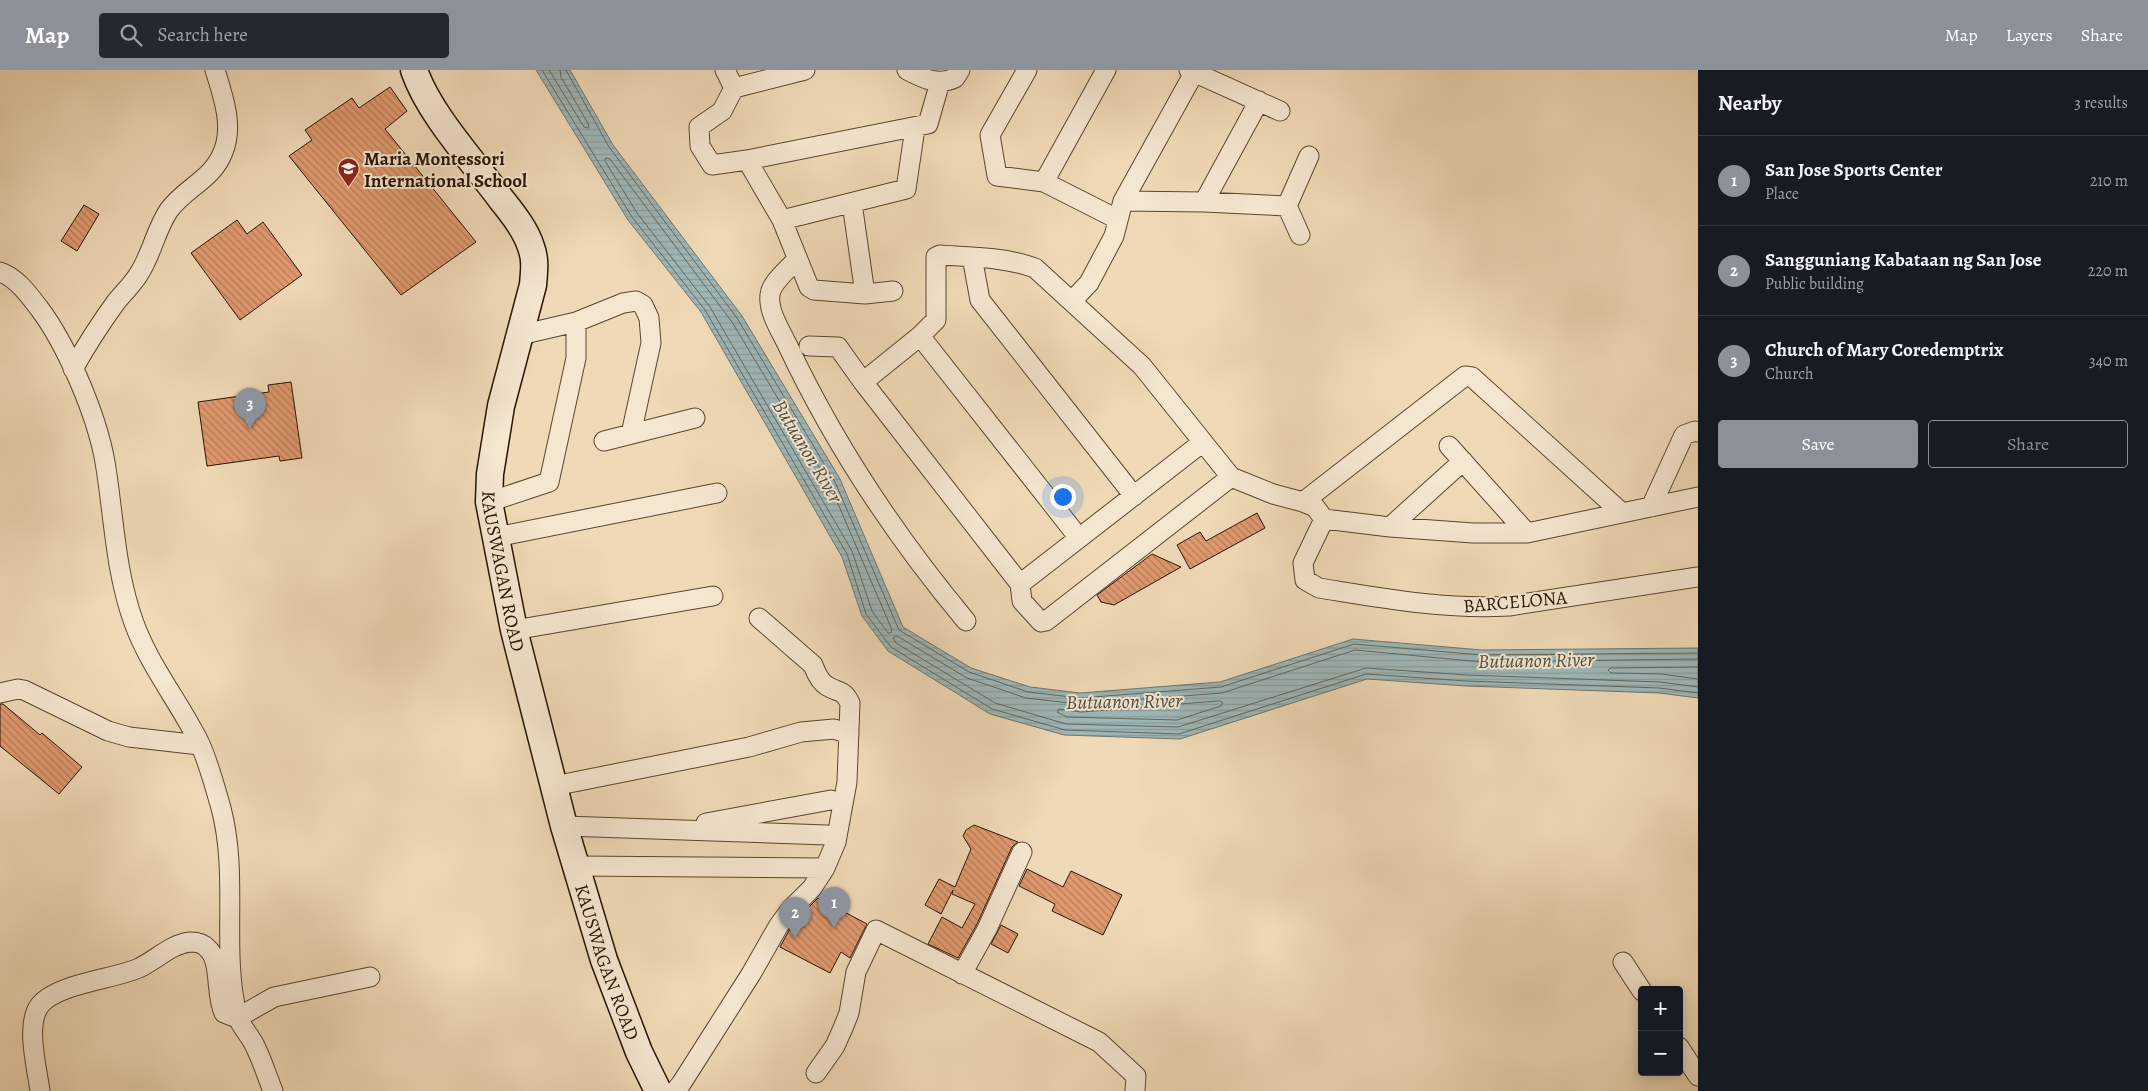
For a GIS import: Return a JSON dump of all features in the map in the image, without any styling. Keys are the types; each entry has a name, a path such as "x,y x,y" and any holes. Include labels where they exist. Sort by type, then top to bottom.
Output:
{"street":[{"path":"73,369 95,333 139,275 170,208 213,170 223,153 226,145 227,114 216,70"},
{"name":"KAUSWAGAN ROAD","path":"414,70 419,86 432,108 513,215 531,246 535,267 533,285 496,431 490,474 489,502 514,630 564,826 604,960 639,1052 658,1091"},
{"path":"725,70 734,88"},
{"path":"805,70 734,88 722,111 699,126 700,146 712,165 748,160 928,124 940,82"},
{"path":"907,70 940,82 955,78 960,70"},
{"path":"1028,70 990,135 997,176 1044,182 1120,210 1204,202 1287,206"},
{"path":"1044,182 1106,70"},
{"path":"1072,301 1089,283 1114,236 1120,210 1192,72 1280,111"},
{"path":"1204,202 1259,101"},
{"path":"782,220 906,189 915,128"},
{"path":"1300,235 1287,206 1309,156"},
{"path":"748,160 782,220 809,287 814,290 865,294 894,291"},
{"path":"852,203 865,294"},
{"path":"863,382 920,336 936,318 936,257 940,255 1019,262 1035,268 1142,366 1231,477 1273,494 1315,507 1324,519 1390,527 1473,533 1527,533 1698,497"},
{"path":"972,257 980,300 1134,496"},
{"path":"797,259 771,288 769,296 774,317 795,362 864,481 929,576 966,621"},
{"path":"0,272 16,282 40,309 59,339 73,369 96,429 104,459 117,557 134,625 160,678 200,745 221,809 227,839 231,905 230,966 237,1018 255,1044 273,1091"},
{"path":"520,335 576,322 623,303 636,301 643,305 649,318 651,343 632,434"},
{"path":"489,502 549,482 576,358 576,322"},
{"path":"920,336 1080,538"},
{"path":"809,346 838,347 1020,584 1022,601 1036,620 1041,622 1046,621 1231,477"},
{"path":"1303,502 1465,376 1472,377 1621,512"},
{"path":"604,441 695,418"},
{"path":"1651,506 1684,435 1695,431 1698,432"},
{"path":"1020,584 1202,442"},
{"path":"1449,446 1527,533"},
{"path":"1390,527 1463,461"},
{"path":"496,537 716,493"},
{"name":"BARCELONA","path":"1324,519 1303,563 1305,580 1318,588 1411,603 1482,608 1534,603 1698,577"},
{"path":"514,630 713,596"},
{"path":"675,1091 751,974 779,925 791,909 812,888 825,868 836,842 844,799 847,782 850,703 847,696 844,692 826,686 813,665 759,618"},
{"path":"0,693 18,689 24,690 115,733 150,740 200,745"},
{"path":"554,786 749,747 801,732 834,729 849,734"},
{"path":"670,829 831,800"},
{"path":"796,834 798,807"},
{"path":"564,826 827,835"},
{"path":"962,974 987,929 1022,852"},
{"path":"577,866 825,868"},
{"path":"816,1073 835,1046 843,1028 849,1013 856,972 876,930 1099,1042 1136,1076 1135,1091"},
{"path":"40,1091 33,1042 35,1017 39,1006 49,996 138,968 179,945 190,942 201,943 209,948 214,957 220,1004 224,1013 237,1018"},
{"path":"1623,962 1639,986"},
{"path":"237,1018 274,997 370,977"},
{"path":"1683,1053 1698,1076"}],"water":[{"name":"Butuanon River","path":"536,70 570,70 613,145 742,316 840,479 903,627 971,668 1030,687 1080,693 1220,682 1353,639 1482,650 1698,648 1698,698 1659,693 1466,686 1367,679 1180,739 1064,735 990,714 888,651 862,616 842,557 701,312 628,220"}],"building":[{"path":"390,87 407,111 385,129 476,242 401,295 289,156 312,140 305,130 352,98 359,108"},
{"path":"84,205 99,214 77,251 61,241"},
{"path":"237,220 247,234 263,222 302,275 240,320 191,253"},
{"path":"291,382 302,458 280,461 279,456 207,466 198,402 269,392 268,385"},
{"path":"1257,513 1265,528 1190,569 1177,545 1200,532 1206,541"},
{"path":"1152,554 1181,567 1114,605 1101,602 1097,595"},
{"path":"0,704 3,704 40,735 42,733 82,767 59,794 0,746"},
{"path":"974,825 1018,842 1012,847 977,924 958,958 928,944 942,917 962,928 975,904 952,894 953,890 941,914 925,905 939,879 955,887 971,849 963,836 966,830"},
{"path":"1027,869 1063,887 1071,871 1122,895 1103,935 1052,911 1055,904 1019,886"},
{"path":"818,898 867,924 850,958 841,952 830,973 780,947 791,927 794,929 802,914"},
{"path":"1001,925 1018,934 1008,953 991,944"}],"place":[{"name":"Maria Montessori International School","path":"348,188"},
{"name":"Church of Mary Coredemptrix","path":"250,429"},
{"name":"San Jose Sports Center","path":"834,928"},
{"name":"Sangguniang Kabataan ng San Jose","path":"795,938"}]}
